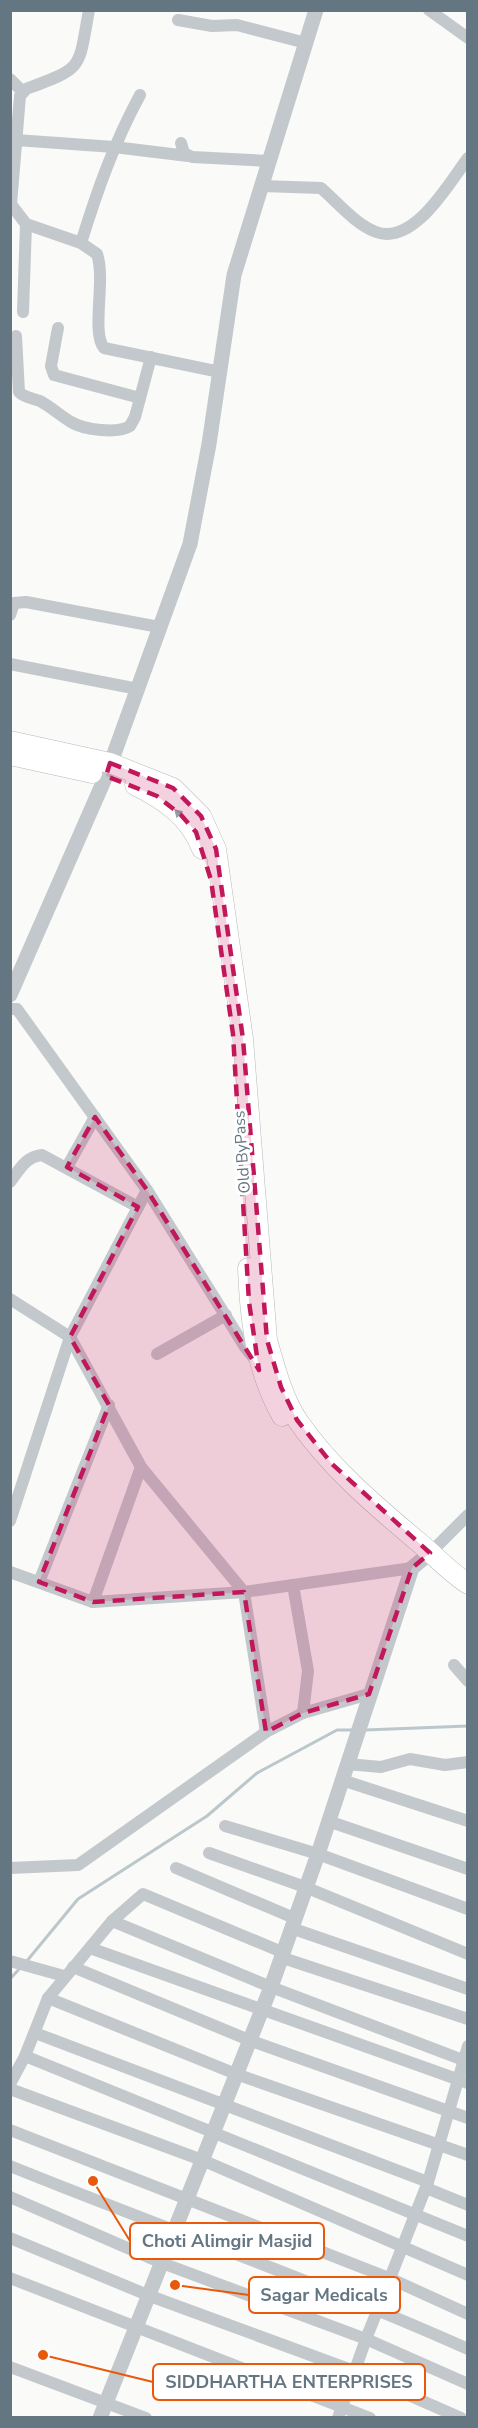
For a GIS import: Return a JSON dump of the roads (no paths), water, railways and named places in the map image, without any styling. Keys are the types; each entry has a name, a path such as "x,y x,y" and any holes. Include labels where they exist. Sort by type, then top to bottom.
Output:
{"main road":[{"path":"10,741 108,769"},
{"name":"Old ByPass","path":"10,755 108,769 149,792 181,815 196,832 211,880 233,1034 247,1230 249,1302 269,1369 267,1391 290,1430 342,1490 421,1560 468,1597"},
{"name":"Old ByPass","path":"421,1560 468,1584"}],"street":[{"path":"22,91 73,69 81,57 89,10"},
{"path":"10,995 108,769 190,544 220,372 234,275 316,10"},
{"path":"429,10 468,38"},
{"path":"178,20 212,26 237,25 306,43"},
{"path":"10,79 22,91"},
{"path":"22,91 11,204 26,224 81,243 97,254 101,266 100,343 110,350 220,372"},
{"path":"81,243 98,187 114,147 140,95"},
{"path":"16,140 269,161"},
{"path":"181,143 188,156"},
{"path":"262,186 321,188 360,223 376,232 392,235 426,216 468,158"},
{"path":"23,312 26,224"},
{"path":"58,328 51,366 54,375 140,398"},
{"path":"16,336 19,392 24,397 42,402 74,424 124,430 134,422 151,357"},
{"path":"10,615 14,603 26,602 159,627"},
{"path":"10,664 138,689"},
{"path":"10,1009 17,1009 147,1190 245,1347 269,1369"},
{"path":"67,1167 95,1117"},
{"path":"10,1182 32,1156 49,1157 138,1207"},
{"path":"10,1521 70,1337 147,1190"},
{"path":"10,1299 70,1337 109,1404 141,1467 244,1592 266,1732"},
{"path":"157,1354 225,1315"},
{"path":"39,1582 109,1404"},
{"path":"93,1602 141,1467"},
{"path":"103,2410 271,1987 318,1854 367,1701 421,1560 468,1515"},
{"path":"10,1572 93,1602 244,1592 293,1585 421,1560"},
{"path":"293,1585 308,1671 303,1713"},
{"path":"454,1665 468,1681"},
{"path":"10,1868 78,1865 266,1732 303,1713 367,1701"},
{"path":"349,1759 381,1767 410,1759 445,1765 468,1762"},
{"path":"342,1780 468,1821"},
{"path":"328,1821 468,1869"},
{"path":"225,1826 318,1854 468,1909"},
{"path":"210,1853 305,1887 468,1954"},
{"path":"176,1868 292,1923 468,1989"},
{"path":"468,2019 281,1954 143,1894 112,1921 48,1998 25,2056 10,2086 202,2160 468,2275"},
{"path":"112,1921 271,1987 466,2053 463,2081 448,2111 427,2185 404,2247 377,2309 340,2412"},
{"path":"90,1948 463,2081"},
{"path":"15,1962 68,1972 249,2040 468,2118"},
{"path":"48,1998 236,2074 468,2155"},
{"path":"34,2033 427,2185 468,2205"},
{"path":"25,2056 468,2236"},
{"path":"10,2130 389,2278 468,2314"},
{"path":"10,2166 174,2232 377,2309 468,2349"},
{"path":"10,2197 162,2263 366,2339 468,2384"},
{"path":"10,2238 150,2296 354,2371 461,2418"},
{"path":"10,2278 340,2412 370,2418"},
{"path":"10,2367 103,2410 146,2418"}],"waterway":[{"path":"365,1730 468,1726"},
{"path":"26,1962 78,1899 207,1816 257,1773 337,1730 352,1730"},
{"path":"10,1979 21,1967"}],"place":[{"name":"Choti Alimgir Masjid","path":"93,2181"},
{"name":"Sagar Medicals","path":"175,2285"},
{"name":"SIDDHARTHA ENTERPRISES","path":"43,2355"}]}
